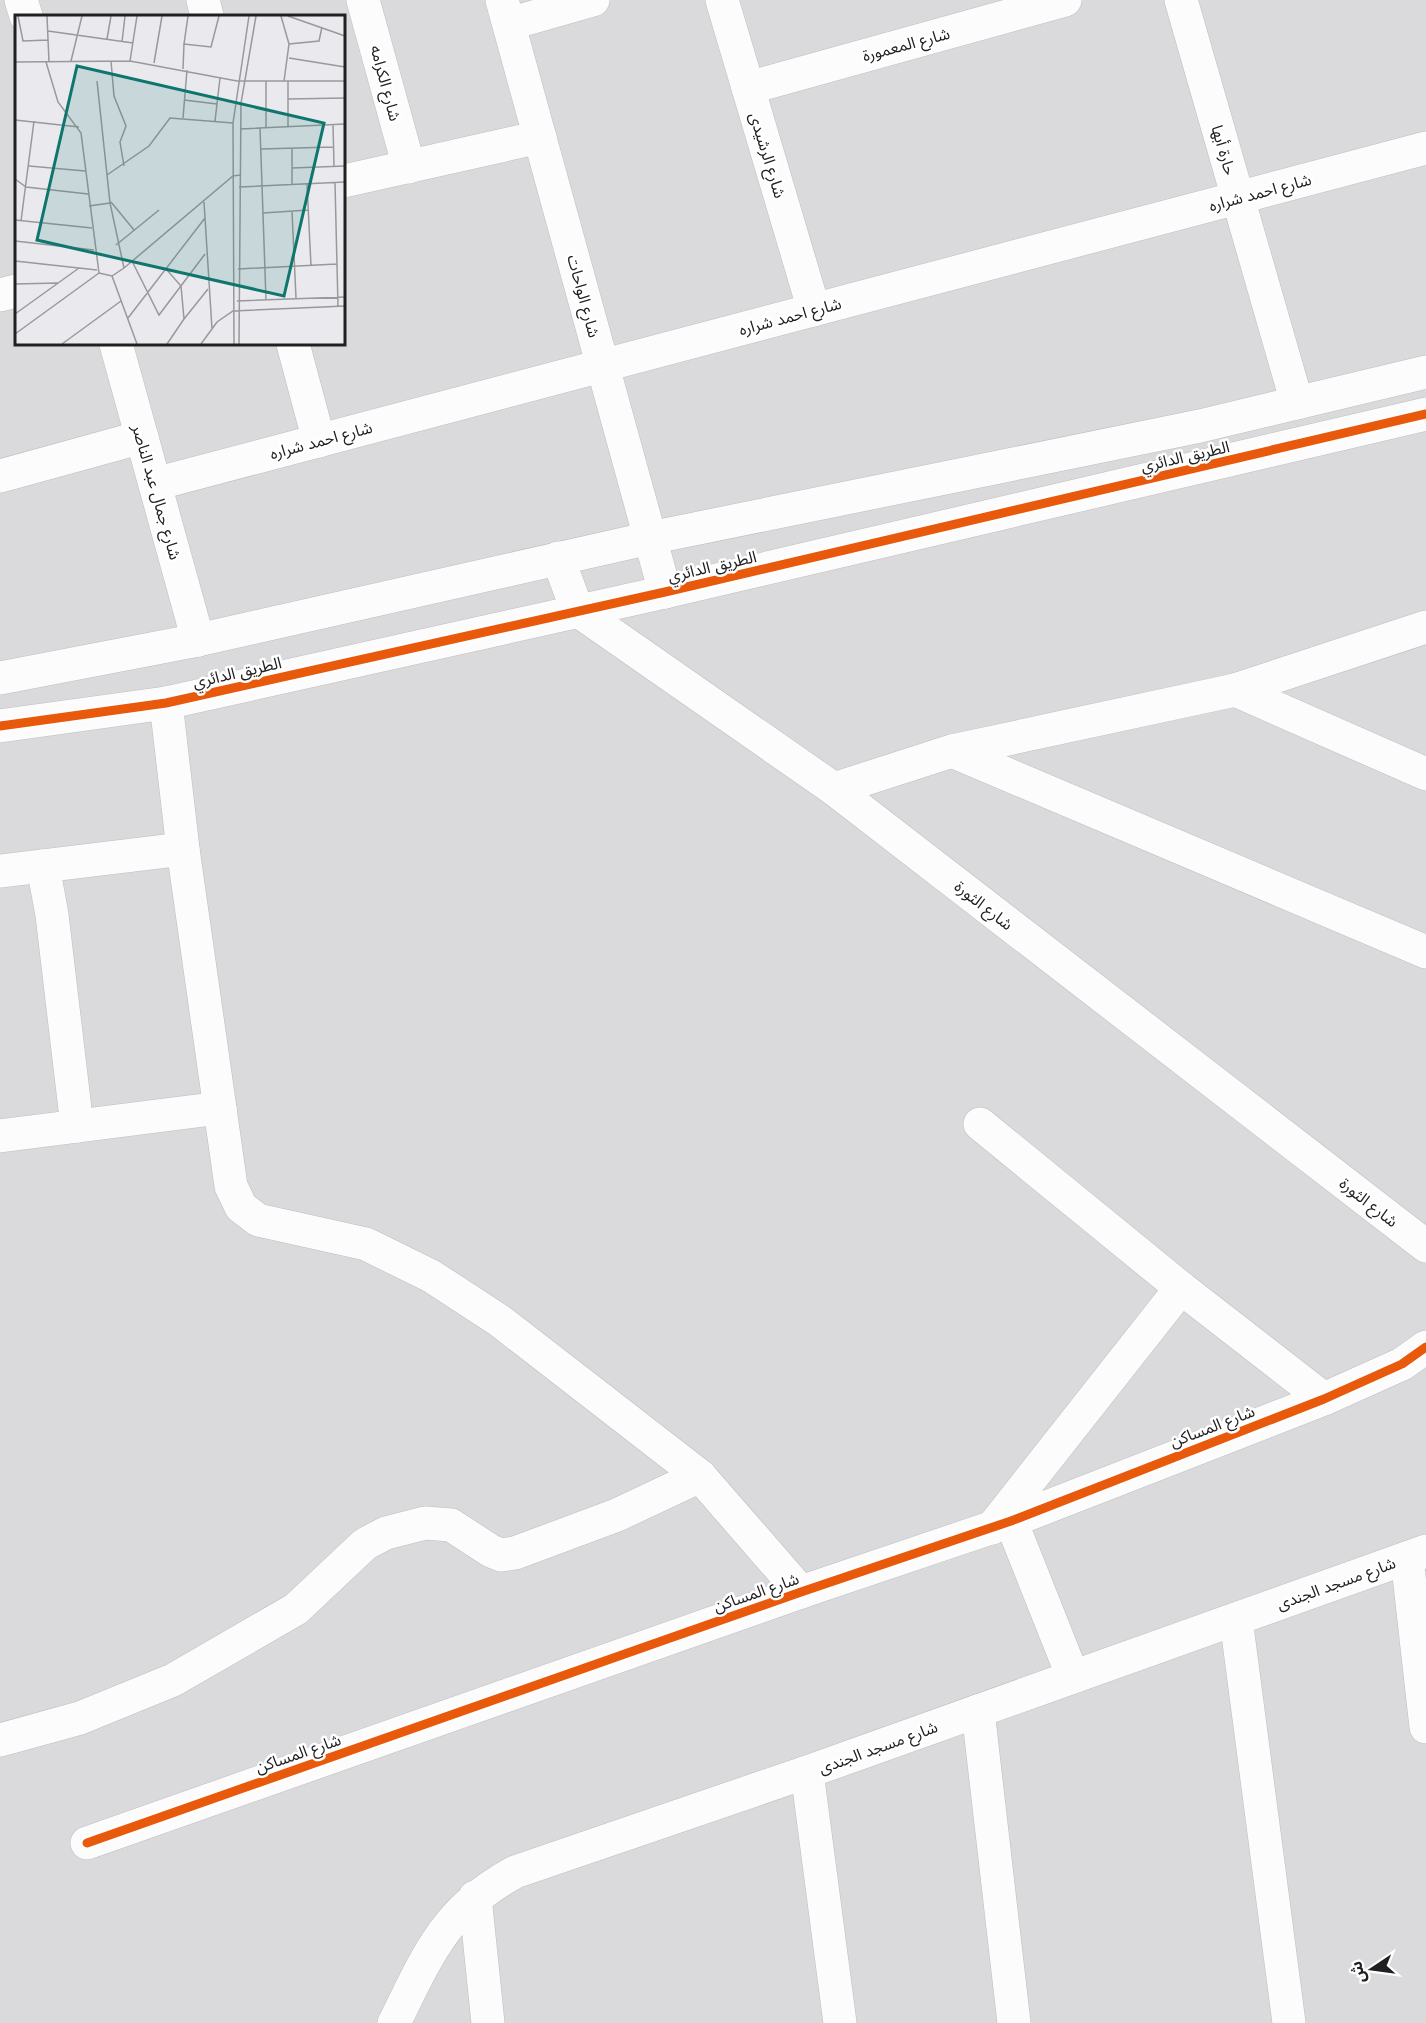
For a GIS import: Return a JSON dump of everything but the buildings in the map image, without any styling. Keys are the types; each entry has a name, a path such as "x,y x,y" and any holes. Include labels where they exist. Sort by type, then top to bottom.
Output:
{"street":[{"path":"21,0 26,15"},
{"path":"203,0 207,15"},
{"name":"شارع الكرامه","path":"363,0 409,167"},
{"path":"506,12 593,0"},
{"name":"شارع الرشيدى","path":"722,0 814,310"},
{"name":"شارع المعمورة","path":"747,88 1065,0"},
{"name":"حارة أبها","path":"1181,0 1297,403"},
{"name":"شارع الواحات","path":"506,12 665,592"},
{"path":"345,182 540,137"},
{"name":"شارع احمد شراره","path":"155,484 1426,148"},
{"path":"0,295 15,291"},
{"name":"شارع جمال عبد الناصر","path":"116,345 198,640"},
{"path":"293,345 319,441"},
{"name":"الطريق الدائري","path":"0,678 198,640 650,538 1200,426 1426,372"},
{"name":"الطريق الدائري","path":"0,726 166,703 665,592 1426,414"},
{"path":"1200,426 1208,466"},
{"path":"0,476 142,437"},
{"path":"558,558 577,610"},
{"name":"شارع الثورة","path":"577,610 834,789 1425,1243"},
{"path":"834,789 952,751 1235,690 1426,627"},
{"path":"1235,690 1426,774"},
{"path":"166,703 183,849 231,1186 241,1208 258,1220 366,1244 431,1276 500,1321 700,1476 801,1592"},
{"path":"952,751 1426,952"},
{"path":"0,871 183,849"},
{"path":"43,866 52,915 77,1126"},
{"path":"0,1136 220,1108"},
{"path":"980,1124 1181,1288 1324,1399"},
{"path":"1072,1677 1001,1524 1181,1288"},
{"name":"شارع المساكن","path":"87,1843 1001,1524 1324,1399 1402,1364 1426,1347"},
{"path":"0,1740 80,1718 174,1680 296,1609 365,1544 386,1533 425,1523 451,1525 491,1551 501,1555 515,1553 617,1515 700,1476"},
{"path":"1417,1555 1426,1727"},
{"name":"شارع مسجد الجندى","path":"394,2023 437,1941 475,1898 493,1884 515,1872 807,1772 1417,1555"},
{"path":"1236,1619 1289,2023"},
{"path":"978,1711 1014,2023"},
{"path":"807,1772 840,2023"},
{"path":"475,1898 488,2023"}],"shaded area":[{"path":"0,0 1426,0 1426,2023 0,2023"}],"cycle path":[{"path":"0,726 166,703 665,592 1426,414"},
{"path":"87,1843 801,1592 1011,1521 1324,1399 1402,1364 1426,1347"}]}
